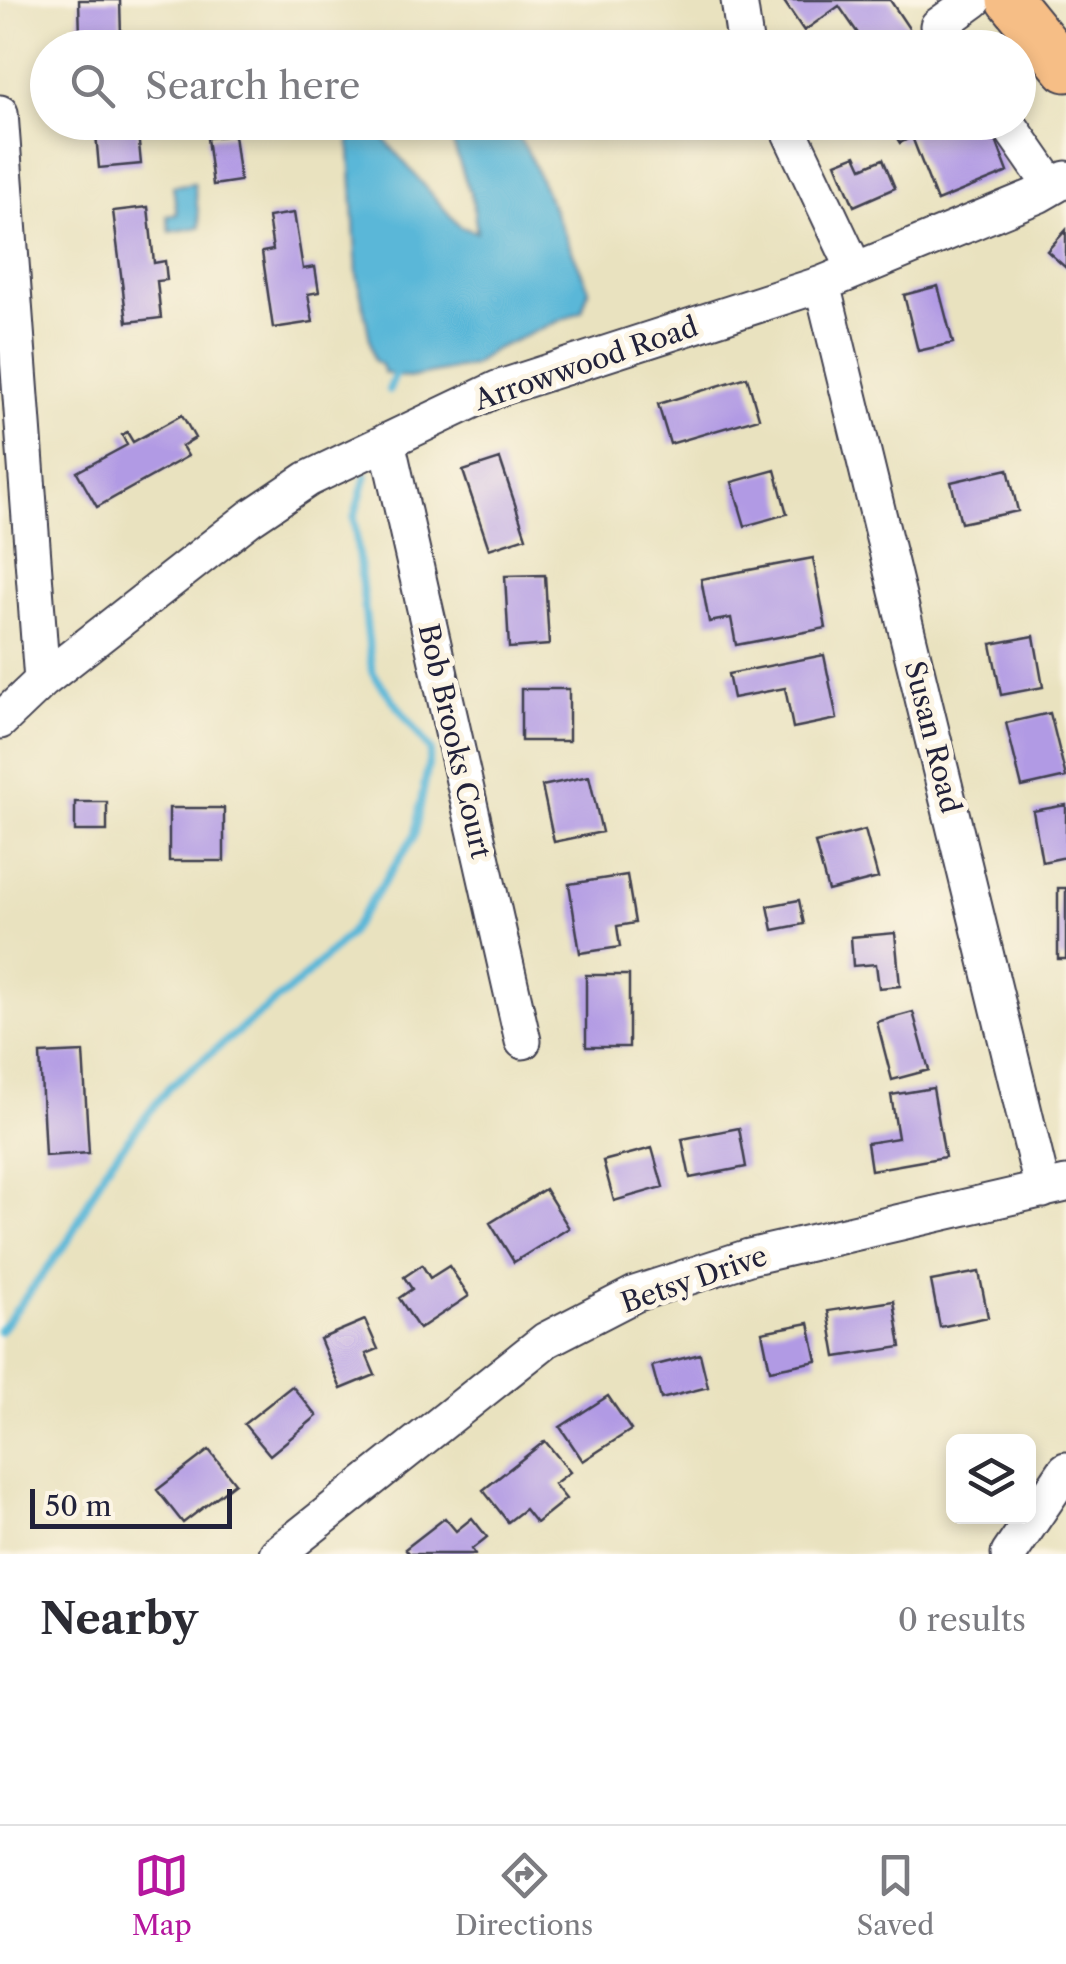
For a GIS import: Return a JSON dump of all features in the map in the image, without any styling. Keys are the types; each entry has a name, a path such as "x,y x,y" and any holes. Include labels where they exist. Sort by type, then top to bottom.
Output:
{"main road":[{"path":"1010,0 1034,30"},
{"path":"1036,32 1066,70"}],"street":[{"path":"739,0 743,30"},
{"path":"936,25 974,0"},
{"path":"0,112 42,681"},
{"path":"794,140 856,270"},
{"path":"1022,140 1059,183"},
{"name":"Arrowwood Road","path":"0,721 42,681 250,518 308,479 497,389 822,284 1059,183"},
{"name":"Susan Road","path":"822,284 1054,1187"},
{"name":"Bob Brooks Court","path":"388,441 523,1041"},
{"name":"Betsy Drive","path":"277,1554 546,1340 634,1294 749,1257 1054,1187"},
{"path":"1009,1554 1066,1470"}],"water":[{"path":"349,140 385,140 460,227 477,232 473,202 452,140 520,140 589,289 582,311 493,350 473,365 408,378 384,373 374,360 357,274"},
{"path":"194,183 200,227 170,232 167,216 177,214 173,186"}],"building":[{"path":"79,0 120,0 121,30 80,30"},
{"path":"783,0 890,0 910,30 856,30 839,6 803,30"},
{"path":"97,140 139,140 141,164 99,168"},
{"path":"207,140 235,140 240,181 213,185"},
{"path":"913,140 996,140 1008,172 937,201"},
{"path":"856,155 862,168 883,159 895,188 854,206 836,163"},
{"path":"148,207 154,263 165,261 167,280 157,281 161,318 127,322 113,211"},
{"path":"294,213 303,269 315,267 319,292 308,294 313,322 273,328 262,252 273,250 268,217"},
{"path":"1066,230 1066,268 1047,251"},
{"path":"938,286 953,343 918,351 904,295"},
{"path":"747,377 759,418 670,444 658,404"},
{"path":"182,415 195,438 182,446 188,456 97,507 77,472 127,445 122,435 127,432 133,442"},
{"path":"500,459 526,537 489,549 463,471"},
{"path":"1008,469 1018,511 961,523 951,482"},
{"path":"775,470 787,514 745,526 732,482"},
{"path":"813,558 826,628 736,645 731,618 709,622 701,579"},
{"path":"545,575 549,645 509,648 505,576"},
{"path":"1034,636 1043,687 1001,695 991,644"},
{"path":"824,655 837,719 793,728 785,688 733,698 728,674"},
{"path":"521,689 569,689 569,741 521,741"},
{"path":"1050,713 1066,777 1022,787 1006,723"},
{"path":"589,776 602,832 554,842 542,786"},
{"path":"75,802 107,802 107,831 75,831"},
{"path":"1066,805 1066,857 1042,862 1033,811"},
{"path":"169,808 224,808 224,861 169,861"},
{"path":"865,830 878,878 828,891 815,843"},
{"path":"627,875 635,923 617,926 620,947 580,953 569,884"},
{"path":"1058,888 1066,888 1066,959 1058,959"},
{"path":"799,900 804,924 773,930 768,906"},
{"path":"895,933 900,986 879,988 876,964 853,966 851,937"},
{"path":"586,975 629,975 629,1047 586,1047"},
{"path":"913,1012 929,1070 892,1080 877,1022"},
{"path":"83,1052 89,1153 45,1156 40,1054"},
{"path":"933,1088 945,1157 871,1170 867,1143 898,1138 891,1095"},
{"path":"739,1128 746,1167 690,1178 682,1139"},
{"path":"652,1148 663,1187 614,1201 603,1161"},
{"path":"545,1189 569,1228 514,1262 490,1223"},
{"path":"422,1265 430,1278 449,1266 469,1296 419,1329 399,1298 412,1289 404,1277"},
{"path":"979,1272 988,1317 940,1327 931,1281"},
{"path":"894,1301 901,1347 836,1357 828,1311"},
{"path":"365,1320 378,1349 366,1354 375,1375 341,1389 320,1339"},
{"path":"809,1323 817,1361 770,1370 762,1332"},
{"path":"700,1354 708,1387 661,1399 652,1366"},
{"path":"292,1386 317,1416 270,1455 244,1424"},
{"path":"608,1396 631,1430 583,1461 560,1427"},
{"path":"545,1441 570,1472 554,1484 566,1499 536,1523 525,1509 508,1522 483,1490"},
{"path":"209,1450 235,1483 183,1523 157,1490"},
{"path":"445,1518 456,1531 472,1518 487,1537 472,1549 475,1554 409,1554 405,1549"}],"waterway":[{"path":"389,390 398,368"},
{"path":"0,1331 68,1241 105,1169 169,1087 298,983 349,934 414,837 431,751 372,672 354,518 366,476"}]}
